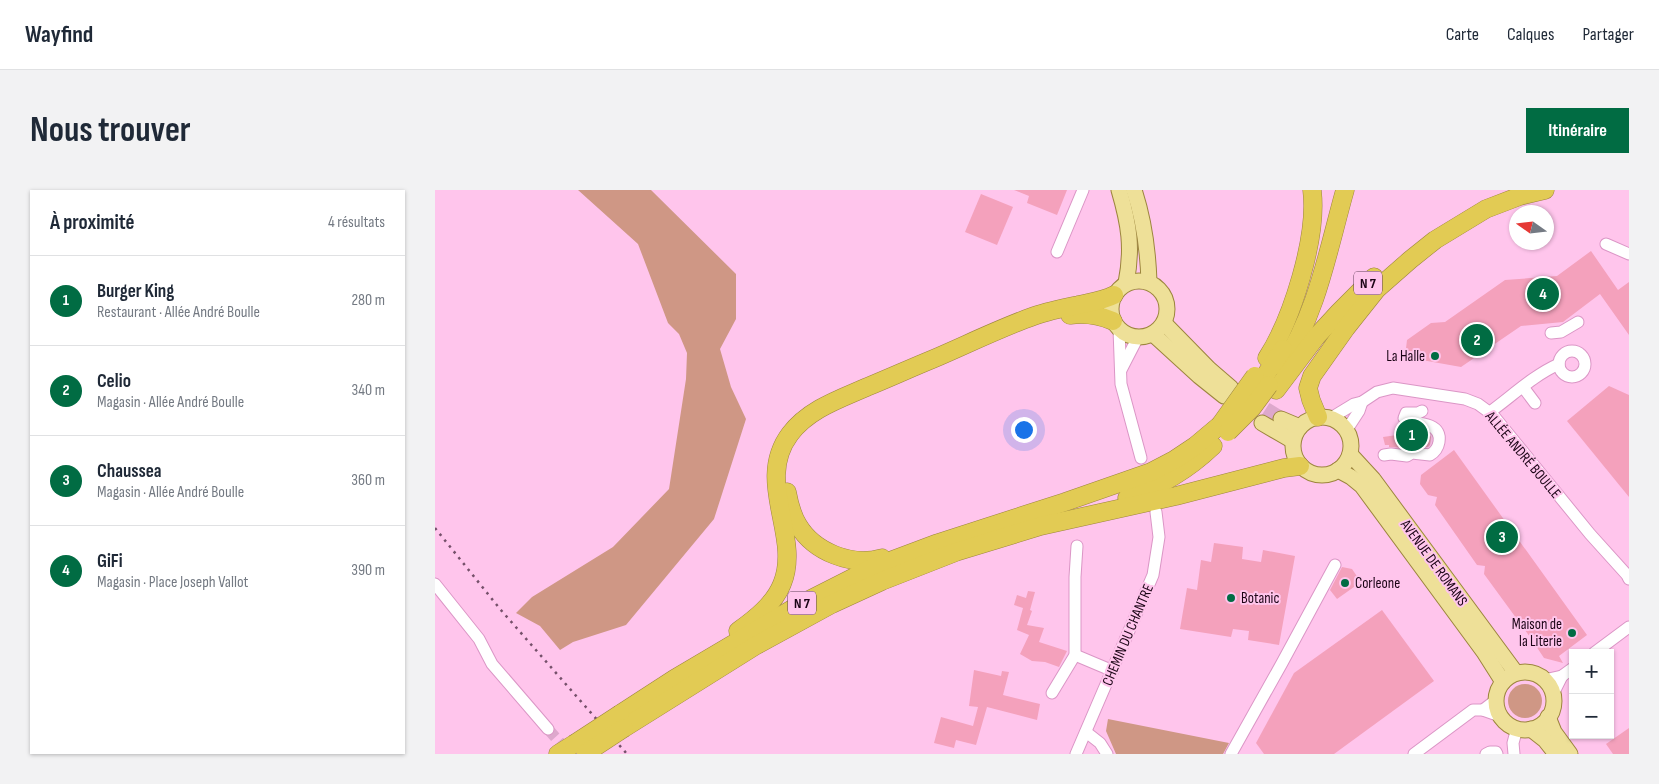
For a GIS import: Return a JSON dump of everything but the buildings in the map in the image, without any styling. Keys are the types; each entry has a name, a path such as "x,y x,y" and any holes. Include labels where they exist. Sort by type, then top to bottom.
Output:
{"highway":[{"name":"N 7","path":"1265,383 1271,352 1283,328 1295,295 1311,229 1314,207 1312,190"},
{"name":"N 7","path":"1265,383 1291,334 1302,307 1336,190"},
{"name":"N 7","path":"1265,383 1288,357 1304,329 1345,190"},
{"name":"N 7","path":"1324,418 1311,400 1308,388 1309,381 1346,328 1377,289 1435,240 1486,209 1520,196 1545,190"},
{"name":"N 7","path":"622,721 831,604 882,581 957,552 1063,520 1142,493 1183,471 1209,450 1228,431 1243,402 1317,337 1333,318 1381,271 1412,245 1434,230 1472,211 1486,209"},
{"name":"N 7","path":"558,754 581,750 622,721 674,679 751,622 772,600 782,584 786,566 786,544 776,476 778,460 783,446 803,420 833,402 1020,321 1054,310 1106,300 1120,289"},
{"path":"938,542 877,560 867,561 839,557 816,545 797,523 789,504 786,484 791,457 806,431 819,419 841,407 1037,324 1055,318 1079,314 1094,315 1116,325"},
{"name":"N 7","path":"674,679 799,604 874,566 938,542 1065,502 1151,472 1195,446 1228,431"},
{"path":"1063,520 1177,496 1284,468 1300,466"}],"main road":[{"path":"1119,190 1129,228 1130,243 1120,289 1111,303 1111,312 1116,325 1128,335 1138,337 1161,322"},
{"path":"1134,190 1142,216 1149,282"},
{"path":"1120,289 1141,280 1159,288 1163,294 1161,322 1199,376 1227,392"},
{"path":"1324,418 1342,425 1351,442 1350,454 1346,463 1338,470 1332,474 1319,476 1305,471 1300,466 1294,454 1293,441 1300,427 1311,419 1324,418"},
{"path":"1281,419 1300,427"},
{"path":"1262,423 1293,441"},
{"name":"AVENUE DE ROMANS","path":"1350,454 1373,479 1509,677"},
{"name":"AVENUE DE ROMANS","path":"1338,470 1362,486 1484,652 1509,677"},
{"path":"1524,729 1541,724 1548,717 1553,706 1553,694 1550,686 1531,672 1509,677 1499,687 1496,705 1500,716 1510,726 1524,729 1566,752"},
{"path":"1548,717 1554,732 1566,752"}],"street":[{"path":"1057,252 1083,190"},
{"path":"1606,244 1629,254"},
{"path":"1559,364 1565,376 1574,378 1582,374 1585,367 1585,359 1579,353 1571,351 1556,333 1578,322"},
{"path":"1116,325 1121,384 1141,458"},
{"path":"1120,371 1138,337"},
{"path":"1490,412 1547,369 1559,364 1563,355 1571,351"},
{"path":"1523,386 1535,403"},
{"name":"ALLÉE ANDRÉ BOULLE","path":"1324,418 1354,404 1363,402 1377,392 1393,388 1465,399 1478,404 1490,412 1590,534 1628,577"},
{"path":"1346,431 1363,402"},
{"path":"1384,454 1407,456 1412,453 1430,455 1437,450 1440,441 1435,428 1425,424 1407,422 1404,418 1405,412 1418,413 1422,411"},
{"name":"CHEMIN DU CHANTRE","path":"1077,754 1153,575 1159,537 1156,512"},
{"path":"1052,692 1075,656 1074,619 1077,546"},
{"path":"1231,754 1335,564"},
{"path":"435,584 479,639 492,664 548,729"},
{"path":"1599,649 1629,627"},
{"path":"1075,656 1113,671"},
{"path":"1544,680 1561,676 1569,671"},
{"path":"1553,694 1561,676"},
{"path":"1483,710 1496,700"},
{"path":"1414,754 1473,710 1483,710 1500,716"},
{"path":"1514,754 1513,743 1524,729"},
{"path":"1086,732 1100,743 1107,754"},
{"path":"1486,754 1490,752 1496,752 1497,754"}],"shaded area":[{"path":"578,190 651,190 736,274 736,319 720,349 731,387 746,419 714,519 626,625 573,642 560,650 540,626 516,613 532,597 613,547 669,489 686,379 687,353 679,334 668,323 638,244"},
{"path":"1525,684 1532,685 1537,689 1541,694 1541,708 1537,713 1532,717 1525,718 1518,717 1513,713 1509,708 1508,701 1509,694 1513,689 1518,685"},
{"path":"1108,719 1229,743 1223,754 1116,754 1106,731"}],"tunnel":[{"path":"1246,397 1281,419"},
{"path":"548,729 570,754"}],"railway":[{"path":"435,528 500,609 627,754"}],"place":[{"name":"GiFi","path":"1543,294"},
{"name":"Celio","path":"1477,340"},
{"name":"La Halle","path":"1435,356"},
{"name":"Burger King","path":"1412,435"},
{"name":"Chaussea","path":"1502,537"},
{"name":"Corleone","path":"1345,583"},
{"name":"Botanic","path":"1231,598"},
{"name":"Maison de la Literie","path":"1572,633"}]}
